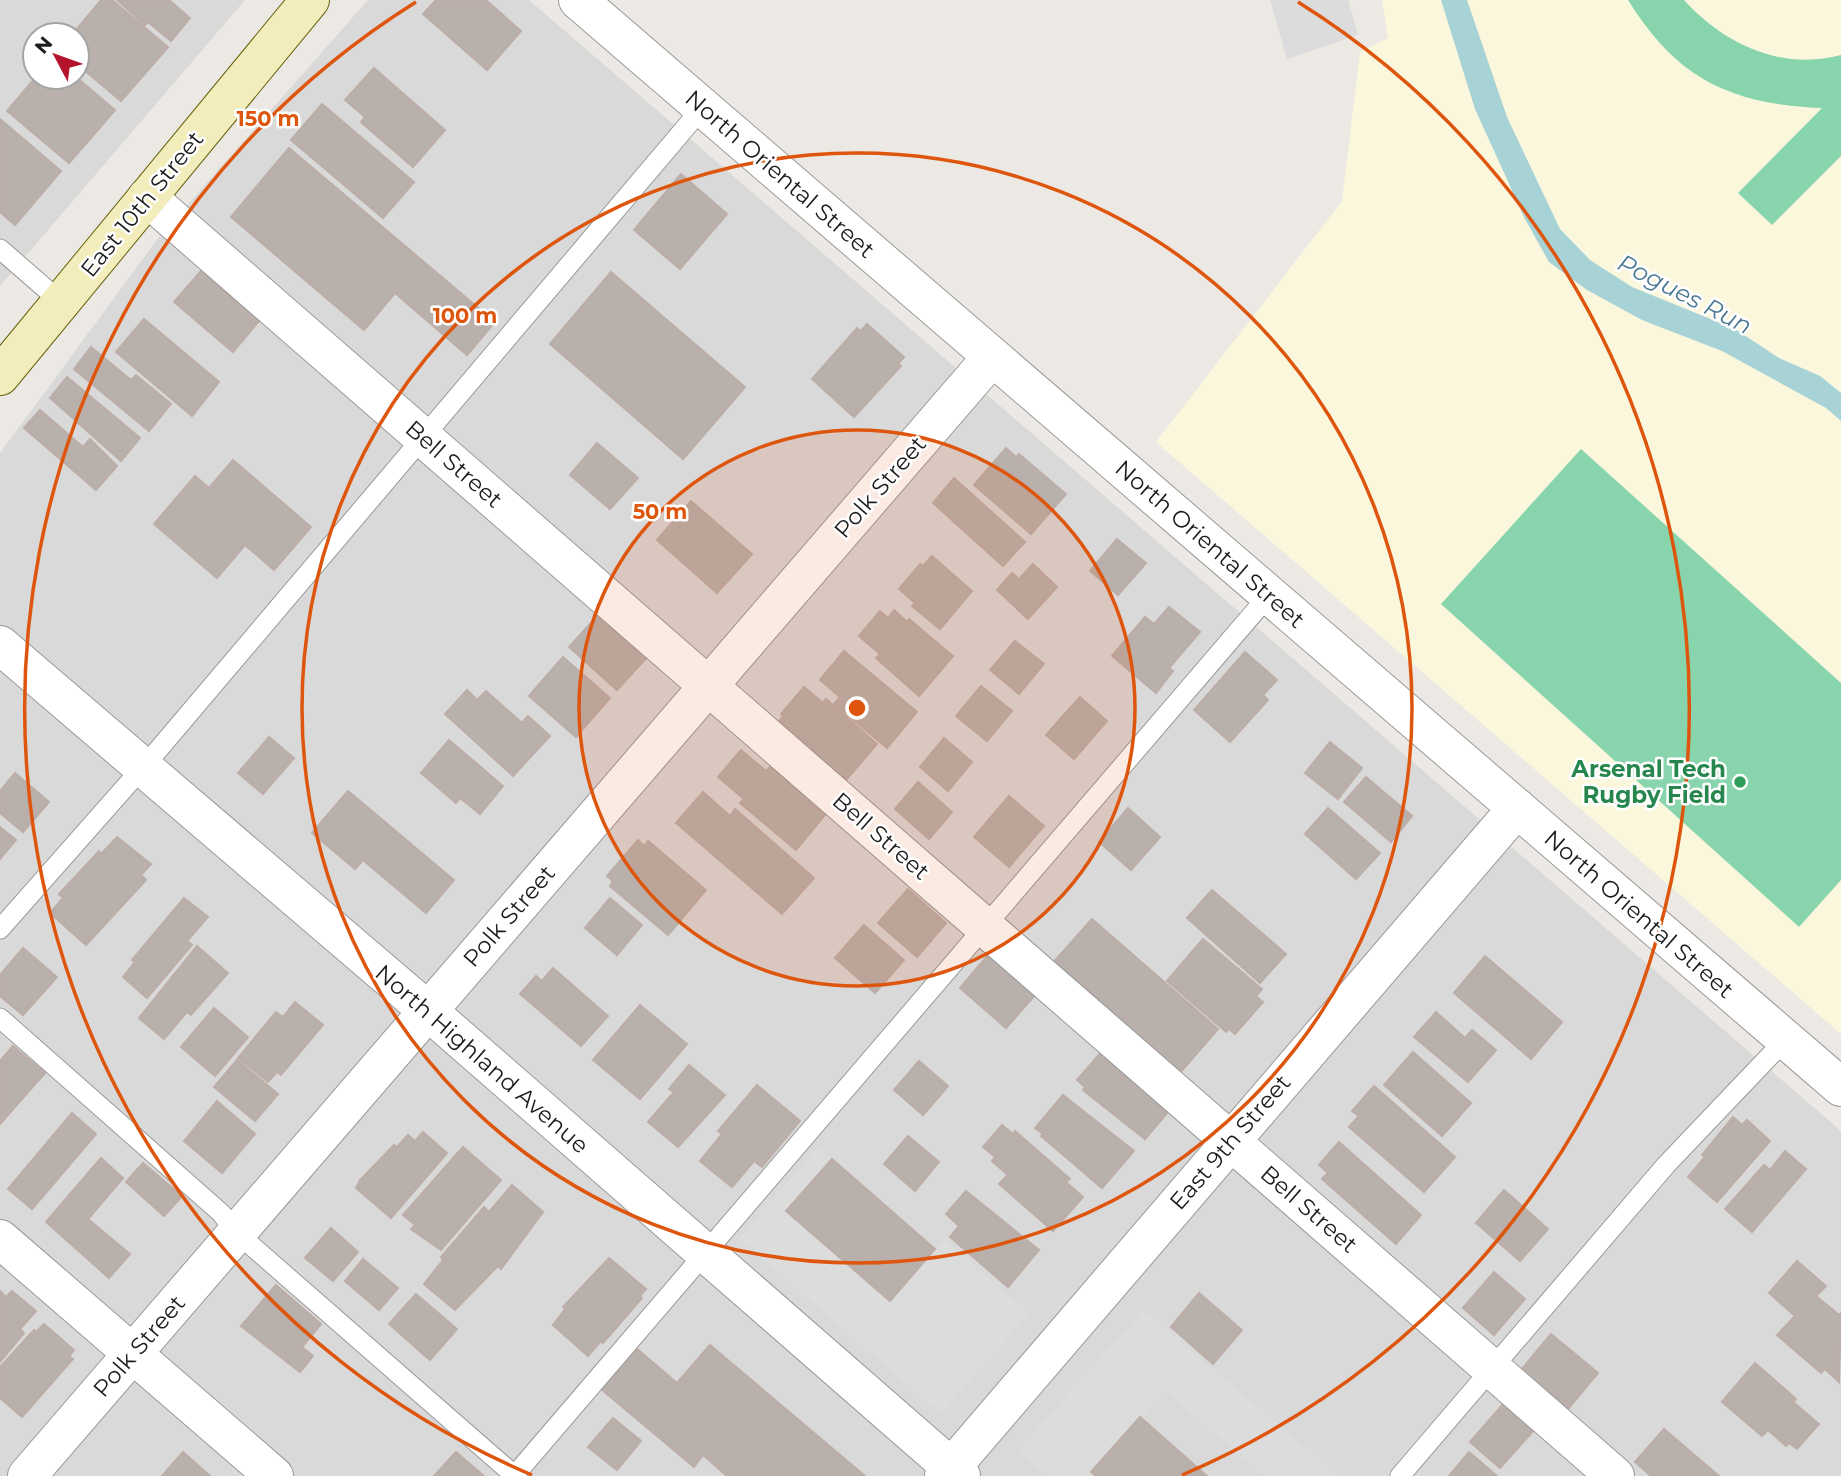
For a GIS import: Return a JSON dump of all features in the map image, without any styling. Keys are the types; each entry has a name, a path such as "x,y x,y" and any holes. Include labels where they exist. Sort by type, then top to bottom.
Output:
{"main road":[{"name":"East 10th Street","path":"0,376 310,0"}],"street":[{"name":"North Oriental Street","path":"578,0 1841,1087"},
{"name":"Bell Street","path":"148,197 1615,1476"},
{"name":"Polk Street","path":"27,1476 992,357"},
{"name":"North Highland Avenue","path":"0,645 428,1012 952,1473"},
{"name":"East 9th Street","path":"952,1473 1517,808"},
{"path":"0,1239 274,1476"}],"lane":[{"path":"0,929 424,438 703,107"},
{"path":"0,249 61,302"},
{"path":"0,1018 221,1213 237,1233 514,1476 1269,596"},
{"path":"1400,1476 1666,1165 1785,1040"}],"shaded area":[{"path":"0,0 245,0 0,286"},
{"path":"368,0 529,0 1841,1131 1841,1476 0,1476 0,453 159,237"},
{"path":"1270,0 1348,0 1358,35 1287,59"},
{"path":"1382,0 1841,0 1841,1034 1156,442 1342,201 1360,52 1388,38"},
{"path":"818,1147 832,1159 787,1211 889,1301 944,1239 1029,1313 941,1414 739,1238"},
{"path":"1143,1310 1339,1476 1265,1476 1165,1391 1089,1476 1046,1476 1017,1451"}],"green space":[{"path":"1628,0 1684,0 1700,16 1735,41 1776,56 1819,59 1841,55 1841,156 1772,225 1738,193 1822,108 1760,101 1709,82 1666,50"},
{"name":"Arsenal Tech Rugby Field","path":"1581,449 1841,683 1841,880 1799,927 1441,604"}],"water":[{"path":"1441,0 1467,0 1507,117 1560,229 1590,260 1632,287 1735,329 1779,358 1820,376 1841,393 1841,421 1826,408 1722,351 1642,320 1587,290 1549,262 1525,219 1475,109"}],"building":[{"path":"101,0 112,0 168,47 121,101 91,76 91,21 84,21"},
{"path":"117,0 169,0 190,18 171,41 148,22 145,25"},
{"path":"436,0 486,0 521,31 487,70 423,14"},
{"path":"374,68 445,130 413,167 361,122 365,117 345,100"},
{"path":"91,90 115,110 69,163 7,111 24,91"},
{"path":"322,104 414,182 383,218 291,140"},
{"path":"0,119 61,171 15,225 0,212"},
{"path":"289,148 495,322 467,355 395,293 364,330 231,217"},
{"path":"681,174 727,214 680,269 634,230"},
{"path":"201,271 259,321 233,352 174,302"},
{"path":"611,272 745,387 683,459 550,344"},
{"path":"144,319 219,382 192,416 116,352"},
{"path":"867,324 904,357 898,364 901,366 854,417 812,379 857,328 861,331"},
{"path":"91,347 131,380 136,375 171,404 149,431 74,369"},
{"path":"67,377 140,438 121,461 50,398"},
{"path":"40,410 83,447 90,439 117,466 96,490 24,428"},
{"path":"597,443 638,478 610,509 570,475"},
{"path":"1006,448 1016,457 1019,454 1066,494 1031,534 974,485"},
{"path":"233,460 311,527 274,570 245,545 217,578 154,524 195,476 209,488"},
{"path":"954,478 1025,542 1003,566 933,503"},
{"path":"691,501 752,554 717,593 657,540"},
{"path":"1117,539 1146,563 1118,595 1090,571"},
{"path":"932,556 972,591 940,629 912,606 915,603 899,589 920,564 923,566"},
{"path":"1033,564 1057,587 1028,619 997,590 1012,573 1019,579"},
{"path":"1169,607 1200,632 1169,668 1173,671 1156,693 1112,656 1145,617 1154,624"},
{"path":"603,610 650,654 617,690 569,647"},
{"path":"894,610 907,622 909,619 953,656 919,696 876,658 880,654 859,636 880,611 888,618"},
{"path":"1015,641 1044,664 1019,694 990,670"},
{"path":"844,651 917,712 887,748 834,704 840,697 820,680"},
{"path":"1245,652 1277,680 1263,695 1268,700 1230,742 1194,710"},
{"path":"563,657 610,698 576,737 529,696"},
{"path":"981,686 1012,711 987,741 956,716"},
{"path":"804,687 823,703 826,699 877,744 846,780 831,768 829,771 794,740 798,737 779,721 783,716 781,714"},
{"path":"467,690 477,700 486,691 522,723 528,716 550,736 513,776 445,714"},
{"path":"1080,697 1107,721 1074,759 1046,735"},
{"path":"269,737 294,758 263,794 238,773"},
{"path":"944,738 972,762 948,791 920,767"},
{"path":"449,740 503,786 480,814 460,798 456,803 421,773"},
{"path":"1330,742 1362,768 1338,799 1305,773"},
{"path":"741,750 766,771 772,765 812,799 809,802 825,815 796,850 740,803 744,799 718,777"},
{"path":"15,773 49,802 23,832 0,813 0,791"},
{"path":"1366,777 1412,816 1391,842 1344,802"},
{"path":"918,782 952,812 929,839 895,809"},
{"path":"348,791 454,880 426,913 363,860 355,869 312,833"},
{"path":"703,792 730,816 735,809 814,878 782,914 676,823"},
{"path":"1009,796 1044,826 1009,867 974,837"},
{"path":"1128,808 1160,837 1131,870 1099,842"},
{"path":"1328,808 1380,853 1356,879 1305,834"},
{"path":"0,827 16,840 0,859"},
{"path":"117,837 151,864 141,875 146,880 86,945 50,913 63,898 59,894 99,851 101,854"},
{"path":"638,840 644,846 648,841 706,890 668,935 610,886 613,881 607,876"},
{"path":"908,889 946,923 917,957 878,923"},
{"path":"1212,890 1286,954 1260,983 1187,918"},
{"path":"184,898 208,917 187,941 192,945 147,998 123,977 135,962 132,960"},
{"path":"610,898 642,925 617,955 585,928"},
{"path":"1092,919 1218,1029 1178,1075 1052,964"},
{"path":"864,925 904,960 875,993 835,958"},
{"path":"1203,939 1262,989 1256,996 1263,1002 1235,1034 1229,1029 1226,1032 1167,981"},
{"path":"197,946 228,973 191,1015 187,1012 164,1039 139,1018"},
{"path":"23,948 57,977 23,1015 0,996 0,975"},
{"path":"989,954 1036,994 1006,1028 960,988"},
{"path":"1485,956 1562,1022 1531,1059 1454,993"},
{"path":"553,968 608,1016 581,1046 520,994 536,976 542,981"},
{"path":"295,1002 323,1025 281,1075 277,1072 268,1082 238,1058 276,1012 283,1017"},
{"path":"640,1005 687,1044 640,1099 593,1060"},
{"path":"214,1008 248,1037 215,1076 181,1047"},
{"path":"1436,1012 1465,1038 1472,1030 1496,1050 1468,1082 1414,1037"},
{"path":"13,1046 45,1073 0,1124 0,1061"},
{"path":"1104,1049 1174,1105 1145,1139 1083,1090 1085,1087 1077,1080"},
{"path":"1413,1052 1471,1103 1442,1136 1384,1085"},
{"path":"237,1060 278,1094 255,1121 214,1087"},
{"path":"919,1061 948,1086 923,1115 894,1090"},
{"path":"689,1065 725,1095 678,1147 648,1122 674,1092 669,1089"},
{"path":"757,1085 800,1121 762,1167 754,1161 732,1187 700,1161 722,1134 718,1131"},
{"path":"1374,1086 1455,1157 1424,1192 1349,1127 1359,1116 1352,1111"},
{"path":"1063,1095 1134,1151 1102,1188 1035,1128"},
{"path":"217,1101 255,1134 222,1173 184,1141"},
{"path":"72,1113 96,1134 32,1209 8,1189"},
{"path":"1733,1117 1742,1125 1747,1120 1770,1141 1717,1202 1688,1177"},
{"path":"1002,1125 1013,1134 1015,1131 1070,1179 1066,1182 1083,1197 1053,1231 999,1184 1008,1175 992,1161 995,1157 983,1147"},
{"path":"423,1132 447,1153 391,1218 356,1188 360,1180 394,1145 397,1147 408,1135 415,1141"},
{"path":"908,1136 939,1162 915,1191 884,1164"},
{"path":"1339,1142 1421,1215 1396,1244 1322,1179 1328,1173 1319,1165"},
{"path":"463,1147 501,1180 441,1250 411,1229 415,1225 403,1215"},
{"path":"1785,1151 1806,1169 1752,1232 1725,1209 1764,1165 1770,1170"},
{"path":"101,1158 123,1178 88,1219 130,1254 109,1278 46,1222"},
{"path":"832,1159 935,1249 890,1301 786,1211"},
{"path":"143,1163 182,1196 164,1216 126,1182"},
{"path":"512,1185 543,1212 501,1269 498,1266 455,1310 424,1284 443,1260 441,1257 484,1207 489,1212"},
{"path":"1504,1190 1548,1229 1520,1261 1476,1223"},
{"path":"966,1191 1039,1250 1008,1287 950,1237 959,1226 946,1214"},
{"path":"331,1228 358,1252 333,1281 305,1258"},
{"path":"609,1258 646,1289 640,1296 642,1298 603,1343 601,1341 588,1356 553,1325 565,1309 563,1307"},
{"path":"363,1259 398,1288 379,1310 345,1281"},
{"path":"1797,1261 1826,1286 1816,1296 1839,1315 1841,1313 1839,1382 1825,1369 1821,1373 1777,1335 1795,1316 1769,1293"},
{"path":"1494,1272 1525,1299 1494,1335 1463,1308"},
{"path":"276,1285 321,1324 302,1347 313,1356 300,1372 241,1326"},
{"path":"0,1291 6,1297 12,1291 36,1311 20,1329 24,1333 0,1362"},
{"path":"1199,1293 1242,1330 1213,1364 1171,1327"},
{"path":"416,1294 457,1329 430,1360 389,1324"},
{"path":"44,1324 74,1350 69,1356 73,1359 22,1417 0,1398 0,1367 34,1330 36,1332"},
{"path":"1551,1334 1598,1373 1568,1409 1521,1370"},
{"path":"710,1345 865,1476 727,1476 703,1455 694,1467 601,1389 636,1348 677,1383"},
{"path":"1755,1363 1796,1399 1793,1402 1819,1424 1797,1449 1789,1443 1786,1446 1768,1430 1762,1436 1722,1402"},
{"path":"1505,1402 1535,1429 1500,1468 1470,1442"},
{"path":"1140,1417 1207,1476 1096,1476 1091,1472"},
{"path":"613,1418 641,1441 617,1470 588,1447"},
{"path":"1664,1429 1719,1476 1651,1476 1635,1462"},
{"path":"183,1452 210,1476 162,1476"},
{"path":"456,1452 484,1476 434,1476"},
{"path":"1469,1452 1497,1476 1449,1476"}],"place":[{"name":"Arsenal Tech Rugby Field","path":"1740,782"}],"water label":[{"name":"Pogues Run","path":"1685,294"}]}
